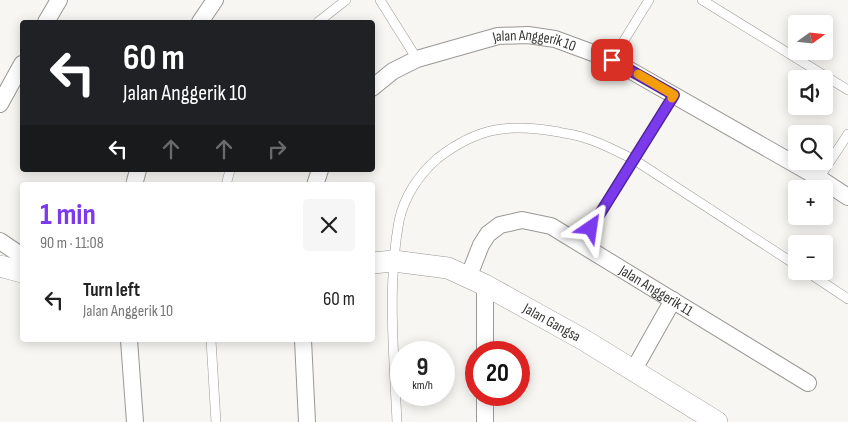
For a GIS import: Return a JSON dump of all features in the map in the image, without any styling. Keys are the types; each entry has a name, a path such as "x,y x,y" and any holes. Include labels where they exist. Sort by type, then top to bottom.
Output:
{"street":[{"path":"47,20 59,0"},
{"path":"201,20 215,0"},
{"name":"Jalan Anggerik 10","path":"375,86 393,71 417,59 498,36 528,35 555,39 612,60 848,197"},
{"path":"0,104 6,79 20,66"},
{"name":"Jalan Anggerik 11","path":"484,341 477,282 481,245 488,234 500,225 522,220 551,226 808,383"},
{"path":"0,241 20,255"},
{"name":"Jalan Gangsa","path":"375,263 394,261 448,268 584,340 717,422"},
{"path":"0,266 20,271"},
{"path":"633,371 673,300"},
{"path":"129,342 135,422"},
{"path":"303,342 308,422"},
{"path":"485,406 485,422"}],"lane":[{"path":"321,20 346,0"},
{"path":"380,0 417,59"},
{"path":"612,60 649,0"},
{"path":"702,0 848,90"},
{"path":"581,244 674,95"},
{"path":"397,422 392,302 399,220 412,186 430,164 454,146 478,135 505,128 524,126 584,138 633,160 788,260"},
{"path":"818,178 848,134"},
{"path":"820,280 848,299"},
{"path":"211,342 216,422"}],"slow traffic":[{"path":"638,74 674,95 672,98"}],"route":[{"path":"591,228 674,95 612,60"}]}
